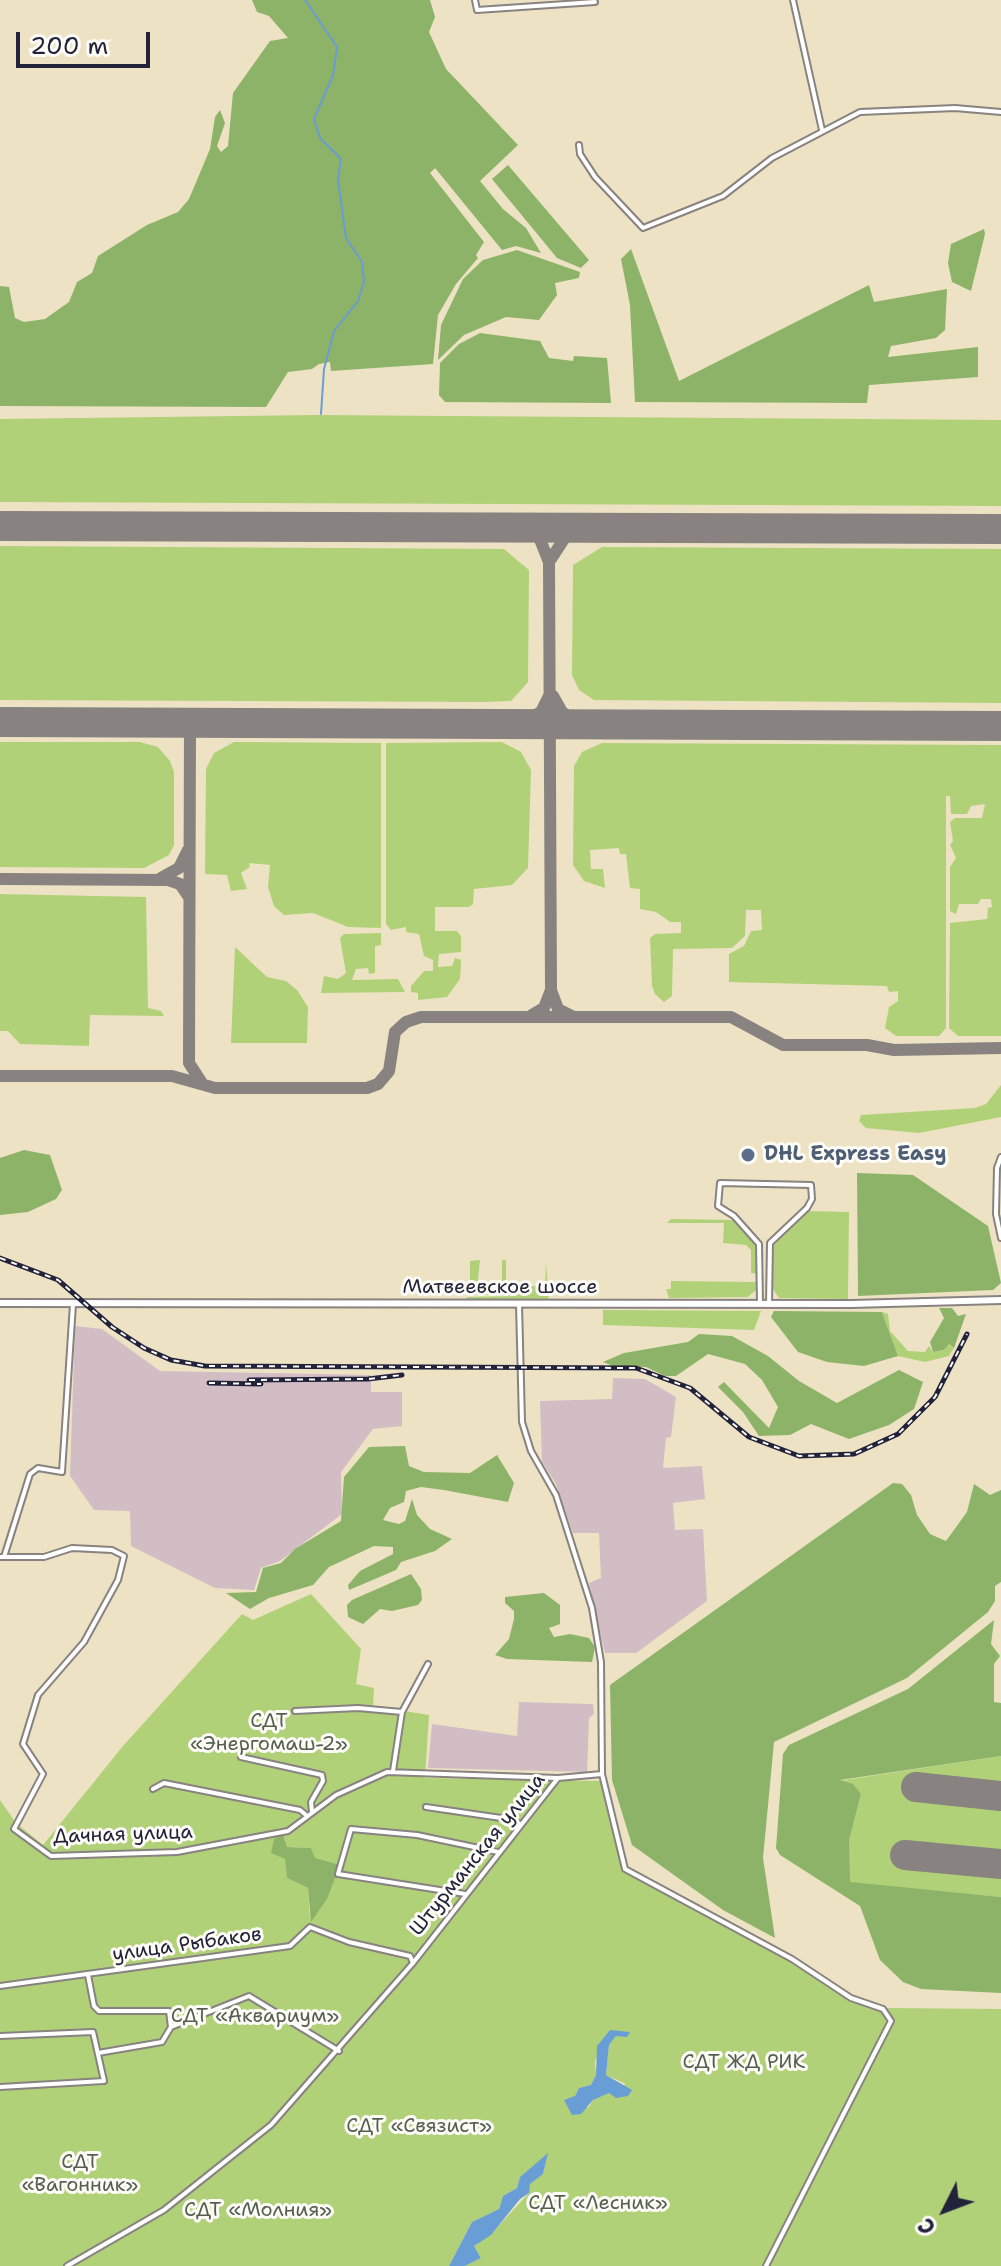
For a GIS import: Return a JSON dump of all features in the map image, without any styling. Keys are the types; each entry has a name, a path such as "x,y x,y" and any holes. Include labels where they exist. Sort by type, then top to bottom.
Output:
{"main road":[{"name":"Матвеевское шоссе","path":"0,1303 769,1304 1001,1300"}],"street":[{"path":"475,0 477,10 595,2"},
{"path":"793,0 822,130"},
{"path":"579,145 595,177 643,228 723,196 772,158 860,112 955,108 1001,112"},
{"path":"1001,1157 997,1168 996,1214 1001,1238"},
{"path":"760,1304 759,1244 734,1216 718,1206 718,1185 721,1182 809,1184 812,1187 812,1199 807,1208 770,1243 769,1304"},
{"path":"2,1557 30,1474 38,1468 62,1472 73,1304"},
{"path":"519,1304 523,1426 531,1451 556,1495 580,1563 599,1641 602,1774 625,1869 792,1959 838,1991 883,2009 891,2021 766,2266"},
{"name":"Дачная улица","path":"2,1557 44,1557 72,1548 110,1550 124,1556 118,1580 86,1639 47,1680 37,1698 23,1744 43,1774 14,1829 51,1856 177,1852 288,1831 336,1795 393,1771 558,1778"},
{"path":"393,1771 402,1712 428,1664"},
{"path":"295,1711 358,1708 402,1712"},
{"path":"153,1789 164,1783 309,1813 311,1802 323,1781 322,1775 241,1757"},
{"name":"Штурманская улица","path":"67,2266 164,2210 255,2140 298,2098 413,1963 558,1778 602,1774"},
{"path":"426,1807 508,1819 520,1824"},
{"path":"465,1894 338,1874 351,1829 417,1835 498,1852"},
{"name":"улица Рыбаков","path":"0,1986 290,1946 310,1927 349,1942 410,1956 413,1963"},
{"path":"88,1975 94,2006 99,2011 169,2011 171,2027 162,2042 98,2053"},
{"path":"171,2027 251,1997 339,2051"},
{"path":"0,2036 93,2032 104,2081 0,2087"}],"shaded area":[{"path":"75,1326 102,1329 160,1371 371,1375 371,1392 402,1392 402,1426 373,1429 341,1472 342,1514 280,1561 261,1568 254,1590 215,1588 131,1546 130,1511 94,1510 70,1476"},
{"path":"613,1378 645,1379 676,1397 671,1437 666,1438 663,1468 702,1466 705,1499 673,1503 675,1530 703,1529 707,1601 636,1653 605,1653 589,1583 601,1578 599,1533 573,1533 556,1484 542,1462 540,1401 612,1399"},
{"path":"519,1702 593,1704 594,1714 589,1718 587,1772 428,1768 432,1724 517,1736"}],"green space":[{"path":"252,0 430,0 435,17 429,32 446,69 518,145 480,181 503,209 526,228 541,253 516,246 502,250 435,168 430,173 484,242 476,255 478,258 456,284 438,315 433,364 331,371 330,362 319,364 312,369 288,372 266,407 0,406 0,286 9,287 15,318 24,322 45,319 69,302 77,282 92,273 98,256 147,225 178,212 189,199 210,149 215,117 220,110 225,123 217,146 221,152 228,146 233,93 270,41 288,38 269,16 257,12"},
{"path":"508,165 589,260 581,268 557,258 492,179"},
{"path":"984,229 971,291 952,282 948,263 951,244"},
{"path":"631,249 679,381 869,285 874,302 947,289 945,330 936,338 891,346 888,357 978,347 978,377 869,385 867,403 635,402 630,305 621,259"},
{"path":"517,250 580,272 579,278 555,283 557,295 539,320 506,317 464,335 438,360 441,325 463,279 483,260"},
{"path":"480,333 540,341 549,358 573,361 574,356 607,358 611,403 445,402 439,395 440,363 459,344"},
{"path":"316,415 1001,420 1001,506 0,502 0,419"},
{"path":"0,546 504,549 529,570 528,682 511,701 484,702 0,700"},
{"path":"602,547 1001,549 1001,703 594,700 579,690 572,675 573,565"},
{"path":"0,742 140,742 158,747 170,761 174,772 174,845 169,855 144,868 0,867"},
{"path":"234,742 381,743 381,928 348,927 313,913 284,915 274,906 268,887 270,865 249,863 250,867 241,873 247,889 231,891 227,875 205,874 206,769 214,753"},
{"path":"502,742 521,752 531,770 528,868 512,885 474,889 473,904 469,907 435,907 435,931 457,931 461,936 461,952 439,954 438,967 452,966 455,958 461,960 460,979 447,997 418,1000 418,993 411,992 411,986 424,971 433,971 433,960 424,956 419,934 406,932 406,927 391,930 386,924 386,743"},
{"path":"602,743 1001,745 1001,1036 958,1036 949,1028 950,923 987,919 988,908 992,907 991,899 981,899 978,904 959,904 956,914 950,911 950,867 956,858 950,845 953,841 950,822 955,818 982,818 985,804 971,806 967,814 951,814 950,796 946,796 946,1028 939,1036 896,1036 885,1028 889,1007 898,1001 898,991 889,992 887,986 729,982 729,954 744,946 751,931 762,930 761,910 746,910 745,936 732,948 673,949 672,996 664,1002 652,986 650,938 655,934 681,933 681,922 670,922 656,912 640,909 640,889 630,888 626,854 620,854 619,848 590,850 591,869 603,869 605,888 584,881 573,865 574,766 582,752"},
{"path":"0,894 146,897 148,1008 161,1011 164,1016 90,1015 89,1046 20,1044 8,1031 0,1031"},
{"path":"381,933 381,945 375,946 375,973 369,974 368,968 356,969 352,980 398,979 405,992 321,993 324,976 338,979 346,973 340,938 344,934"},
{"path":"235,947 267,977 286,981 297,990 308,1007 307,1043 231,1043"},
{"path":"1001,1085 1001,1117 919,1133 866,1128 859,1121 861,1115 975,1108 986,1104"},
{"path":"24,1150 50,1155 62,1190 56,1199 28,1212 0,1215 0,1158"},
{"path":"857,1173 913,1175 988,1226 1001,1283 993,1290 858,1296"},
{"path":"807,1211 849,1212 848,1299 779,1298 772,1288 773,1246"},
{"path":"671,1219 734,1220 754,1240 758,1274 751,1273 751,1250 746,1245 723,1243 724,1223 667,1223"},
{"path":"480,1260 477,1290 502,1290 502,1260 506,1260 506,1286 545,1286 546,1263 549,1302 468,1301 467,1297 520,1296 470,1294 470,1261"},
{"path":"671,1281 756,1282 756,1290 748,1297 669,1298 666,1289 671,1289"},
{"path":"939,1308 952,1308 958,1316 966,1314 954,1348 949,1344 944,1350 933,1352 930,1342 944,1318"},
{"path":"603,1310 761,1311 754,1330 603,1325"},
{"path":"774,1311 882,1312 898,1356 864,1366 827,1362 798,1352 771,1317"},
{"path":"882,1312 888,1314 890,1331 908,1351 925,1352 929,1346 933,1352 944,1350 948,1344 954,1348 949,1356 925,1362 898,1356"},
{"path":"699,1334 732,1336 768,1356 799,1381 837,1403 899,1370 923,1382 914,1409 889,1425 849,1439 811,1424 790,1435 759,1436 743,1412 718,1387 724,1382 769,1428 778,1407 762,1380 745,1364 708,1354 676,1376 665,1376 646,1367 613,1366 603,1362 624,1353 688,1342"},
{"path":"405,1446 409,1466 424,1472 470,1473 497,1455 514,1483 508,1502 421,1487 406,1491 404,1502 390,1508 383,1520 399,1524 405,1521 412,1499 417,1515 430,1529 452,1539 435,1551 401,1562 396,1570 349,1590 348,1585 360,1571 393,1554 393,1547 374,1546 329,1567 313,1585 269,1598 250,1609 226,1593 256,1592 263,1568 281,1563 295,1549 341,1521 344,1477 369,1447"},
{"path":"893,1483 902,1484 911,1495 917,1515 930,1534 946,1541 967,1512 974,1484 990,1495 1001,1490 1001,1582 995,1586 995,1601 988,1612 907,1678 774,1742 763,1858 775,1938 723,1910 632,1845 612,1780 610,1685"},
{"path":"411,1574 421,1589 422,1600 418,1605 392,1611 380,1609 363,1624 348,1617 347,1605 352,1600"},
{"path":"544,1593 560,1605 560,1624 549,1628 554,1637 570,1634 589,1638 595,1647 592,1662 507,1659 495,1655 509,1639 514,1619 514,1611 505,1603 505,1597"},
{"path":"311,1594 361,1649 356,1684 374,1688 373,1706 429,1715 425,1778 607,1781 628,1869 787,1953 853,1998 887,2008 1001,2009 1001,2266 465,2266 481,2258 474,2246 491,2234 529,2193 529,2184 543,2174 547,2155 520,2177 517,2188 503,2196 499,2209 472,2222 449,2266 0,2266 0,1800 16,1823 43,1845 123,1746 242,1614 253,1620","holes":["283,1834 287,1847 311,1848 314,1858 310,1920 308,1888 287,1878","610,2030 616,2036 609,2045 606,2075 626,2084 593,2100 588,2108 575,2096 579,2088 591,2085 596,2075 595,2061"]},
{"path":"994,1620 991,1644 1000,1656 994,1664 994,1702 1001,1703 1001,1756 840,1780 853,1784 861,1794 849,1841 850,1882 1001,1897 1001,1993 921,1989 903,1982 880,1960 860,1906 780,1855 776,1848 783,1754 789,1745 908,1689"},
{"path":"1001,1756 1001,1786 920,1778 912,1780 911,1797 1001,1806 1001,1897 849,1883 849,1841 861,1794 838,1781"},
{"path":"283,1834 287,1847 311,1848 315,1858 340,1865 327,1899 311,1922 308,1888 287,1878 285,1859 271,1853 274,1839"}],"water":[{"path":"610,2030 630,2032 627,2037 616,2036 609,2045 606,2075 632,2090 628,2096 616,2098 609,2093 593,2100 581,2114 572,2115 564,2100 575,2096 579,2088 591,2085 596,2075 597,2046"},
{"path":"548,2153 543,2174 530,2184 529,2193 520,2199 491,2235 474,2246 481,2258 465,2266 449,2266 472,2222 499,2209 503,2196 517,2188 520,2177"}],"waterway":[{"path":"305,0 337,47 333,75 314,119 320,138 341,159 338,179 346,238 362,262 364,282 358,301 334,331 324,369 321,414"}],"taxiway":[{"path":"521,527 539,537 549,562"},
{"path":"551,990 549,562 566,536 591,528"},
{"path":"518,724 541,712 549,696"},
{"path":"553,696 562,712 580,724"},
{"path":"190,723 189,1063 202,1083"},
{"path":"161,878 179,868 188,850"},
{"path":"0,879 168,880 180,884 189,897"},
{"path":"532,1015 544,1008 551,990 558,1009 572,1016"},
{"path":"0,1076 172,1076 215,1088 367,1088 378,1084 389,1071 395,1032 406,1022 421,1017 731,1017 783,1045 867,1045 894,1050 1001,1048"}],"runway":[{"path":"0,526 1001,529"},
{"path":"0,722 1001,726"},
{"path":"916,1787 1001,1796"},
{"path":"905,1855 1001,1864"}],"railway":[{"path":"0,1258 58,1280 112,1327 144,1348 171,1360 205,1366 636,1368 690,1388 749,1437 799,1456 854,1454 898,1434 935,1397 967,1334"},
{"path":"249,1380 368,1379 402,1375"},
{"path":"209,1383 261,1384"}],"place":[{"name":"DHL Express Easy","path":"748,1155"}],"park label":[{"name":"СДТ «Энергомаш-2»","path":"269,1734"},
{"name":"СДТ «Аквариум»","path":"255,2017"},
{"name":"СДТ ЖД РИК","path":"744,2063"},
{"name":"СДТ «Связист»","path":"419,2127"},
{"name":"СДТ «Вагонник»","path":"80,2174"},
{"name":"СДТ «Лесник»","path":"598,2204"},
{"name":"СДТ «Молния»","path":"258,2211"}]}
